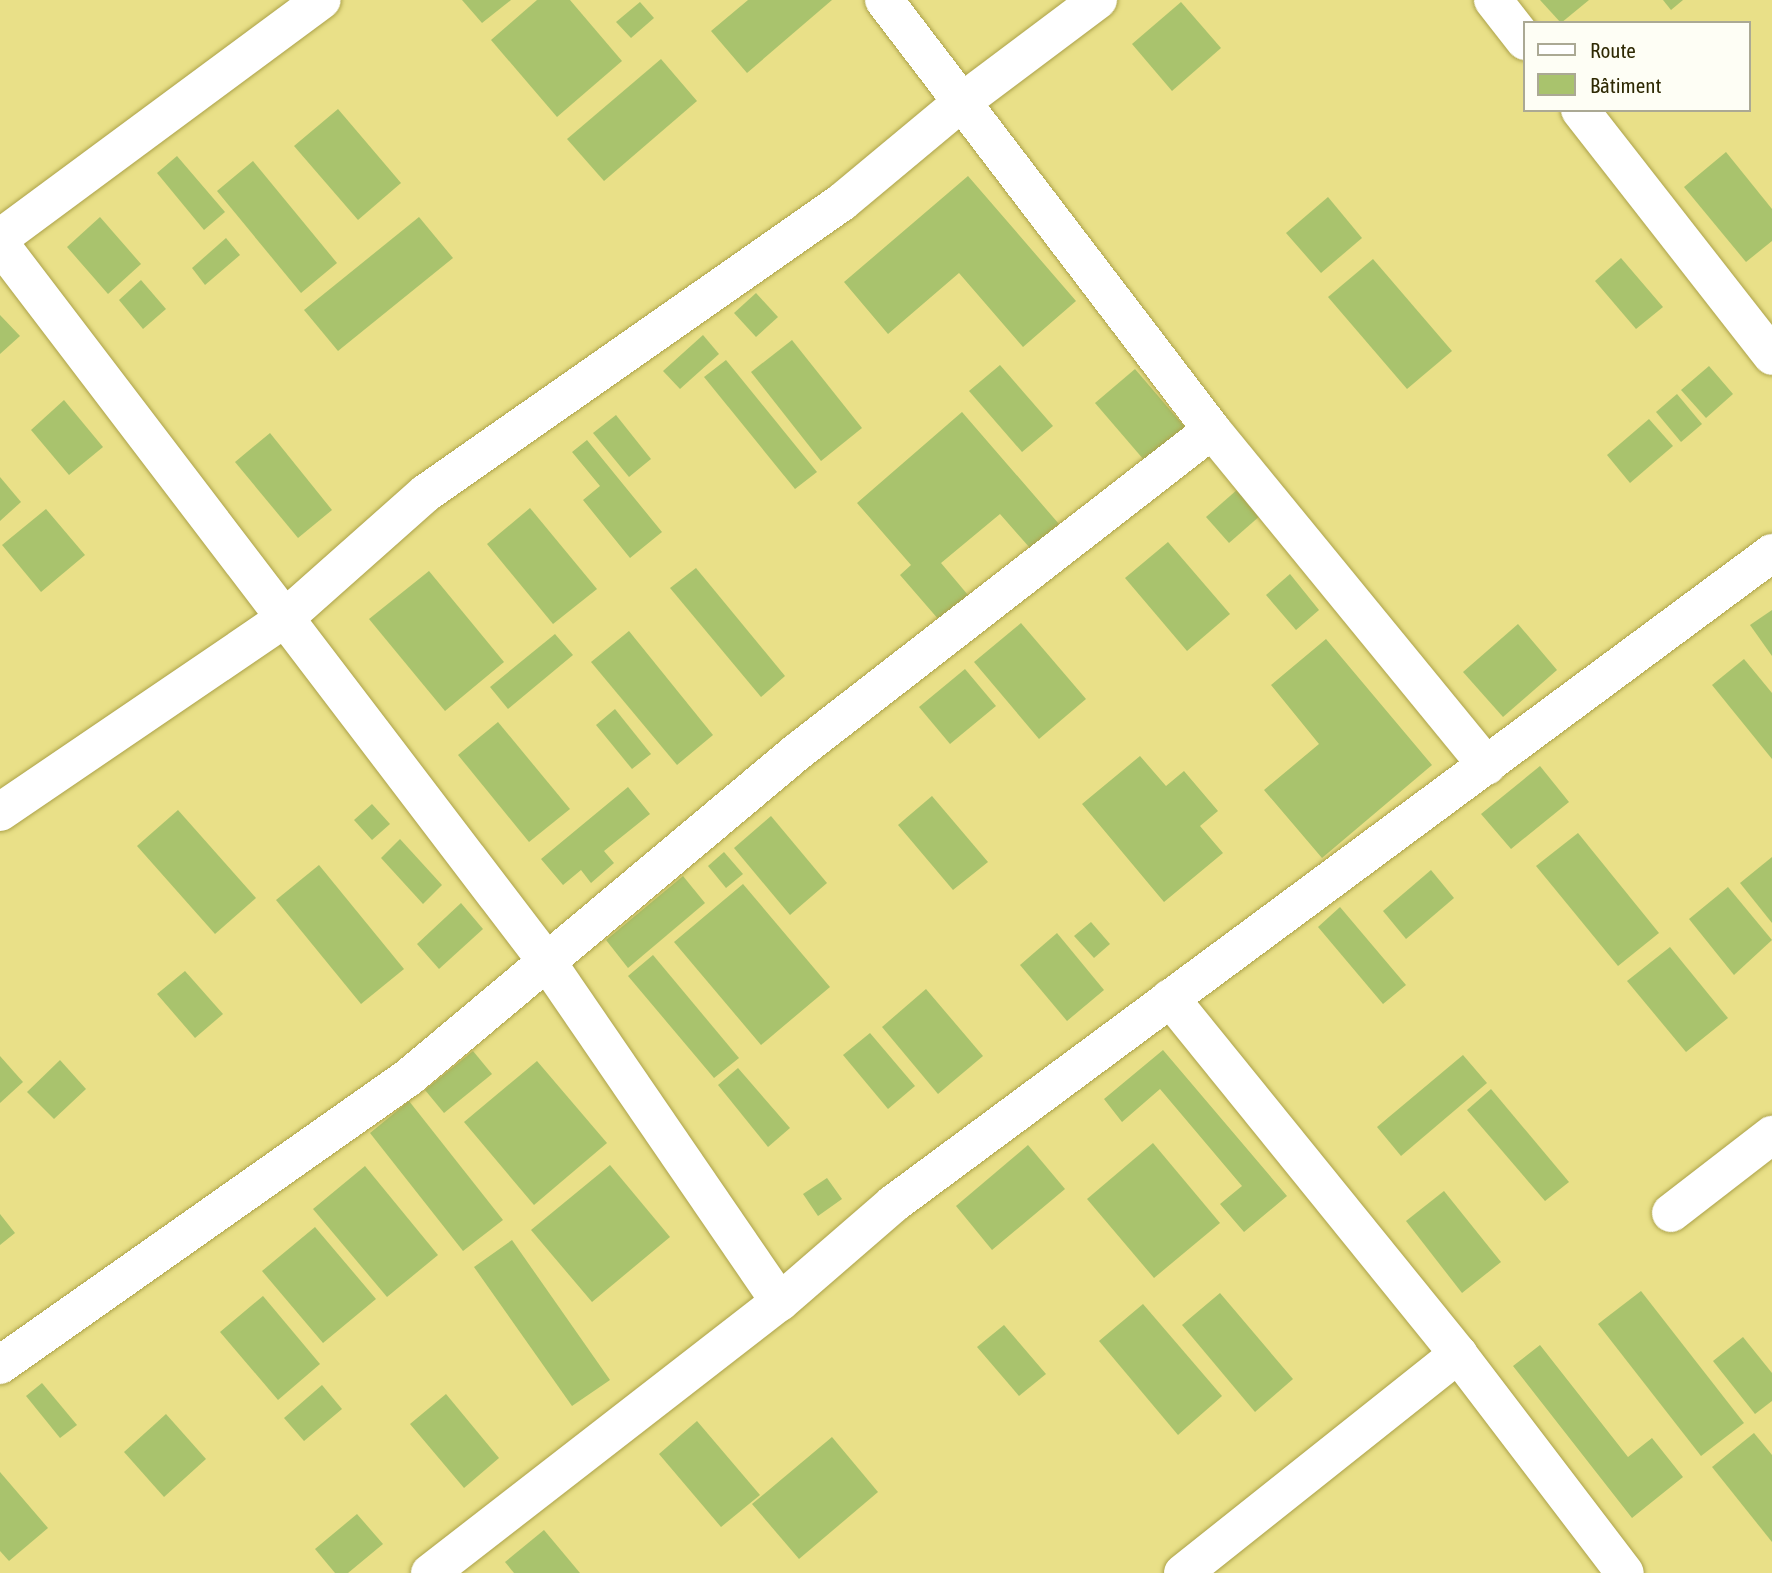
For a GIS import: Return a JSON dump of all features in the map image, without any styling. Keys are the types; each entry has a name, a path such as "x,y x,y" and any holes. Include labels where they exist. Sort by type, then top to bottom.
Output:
{"street":[{"path":"0,238 322,0"},
{"path":"884,0 1212,430 1487,766"},
{"path":"0,812 285,618 426,493 842,202 962,102 1098,0"},
{"path":"1493,0 1524,40"},
{"path":"1582,112 1772,356"},
{"path":"0,244 547,962 780,1302"},
{"path":"0,1364 409,1077 797,752 1212,430"},
{"path":"449,1568 780,1302 893,1204 1772,553"},
{"path":"1170,998 1458,1354 1625,1573"},
{"path":"1671,1213 1772,1135"},
{"path":"1183,1573 1458,1354"}],"building":[{"path":"462,0 511,0 482,23"},
{"path":"537,0 570,0 622,61 557,117 491,40"},
{"path":"748,0 832,0 747,73 711,31"},
{"path":"1540,0 1589,0 1563,21 1559,21"},
{"path":"1663,0 1683,0 1671,10"},
{"path":"640,2 654,18 631,38 616,22"},
{"path":"1181,2 1221,48 1172,91 1132,44"},
{"path":"661,59 697,101 604,181 567,139"},
{"path":"338,109 401,183 358,220 294,146"},
{"path":"1726,152 1772,209 1772,241 1746,262 1684,187"},
{"path":"177,156 225,212 204,230 157,173"},
{"path":"253,161 337,263 301,293 217,191"},
{"path":"968,176 1076,301 1023,347 959,273 888,334 844,282"},
{"path":"1328,197 1362,238 1321,273 1286,233"},
{"path":"100,217 141,264 108,294 67,247"},
{"path":"419,217 453,258 338,351 304,310"},
{"path":"226,238 240,255 205,285 192,268"},
{"path":"1621,258 1663,307 1636,329 1595,281"},
{"path":"1373,259 1452,351 1407,389 1328,297"},
{"path":"141,280 166,309 143,329 119,300"},
{"path":"756,293 778,317 756,337 734,313"},
{"path":"0,315 20,336 0,354"},
{"path":"703,335 719,354 680,389 663,371"},
{"path":"792,340 862,428 821,461 751,372"},
{"path":"726,360 817,472 795,489 704,377"},
{"path":"1000,365 1053,426 1022,452 969,391"},
{"path":"1709,366 1733,394 1706,418 1681,390"},
{"path":"1135,369 1189,432 1150,467 1095,403"},
{"path":"1677,394 1702,424 1681,442 1656,412"},
{"path":"64,400 103,447 69,475 31,430"},
{"path":"962,412 1059,524 1030,548 1000,514 941,563 968,595 939,620 900,575 911,565 857,503"},
{"path":"616,415 651,459 629,477 593,433"},
{"path":"1649,419 1673,446 1630,483 1607,455"},
{"path":"270,433 332,510 298,538 235,462"},
{"path":"587,440 662,532 630,558 583,500 600,486 572,452"},
{"path":"0,477 21,502 0,521"},
{"path":"1238,489 1261,515 1229,543 1206,517"},
{"path":"530,508 597,589 553,624 487,544"},
{"path":"46,509 85,555 41,592 2,545"},
{"path":"1168,542 1230,614 1187,651 1125,578"},
{"path":"696,568 785,676 761,697 670,588"},
{"path":"429,571 504,662 445,711 369,619"},
{"path":"1290,574 1319,610 1296,630 1266,595"},
{"path":"1772,610 1772,656 1750,625"},
{"path":"1021,623 1086,699 1039,739 974,662"},
{"path":"1518,624 1557,670 1503,717 1463,672"},
{"path":"629,631 713,735 677,765 591,662"},
{"path":"555,634 573,655 508,709 490,687"},
{"path":"1326,639 1432,765 1322,858 1264,790 1319,744 1271,685"},
{"path":"1744,659 1772,693 1772,759 1712,685"},
{"path":"965,669 996,706 950,744 919,707"},
{"path":"615,709 651,754 632,769 596,725"},
{"path":"498,722 570,809 529,842 458,755"},
{"path":"1140,756 1166,786 1184,771 1218,811 1200,826 1223,853 1164,902 1082,804"},
{"path":"1540,766 1569,802 1511,849 1481,814"},
{"path":"628,787 650,814 604,851 614,863 591,883 581,870 563,885 541,859"},
{"path":"932,796 988,862 953,890 898,825"},
{"path":"372,804 390,824 372,840 354,820"},
{"path":"178,810 256,898 215,934 137,846"},
{"path":"771,816 827,883 790,915 734,848"},
{"path":"1578,833 1659,933 1618,966 1536,866"},
{"path":"400,839 442,885 423,904 381,858"},
{"path":"724,852 743,874 726,888 708,866"},
{"path":"1772,857 1772,923 1740,883"},
{"path":"319,865 404,969 361,1004 276,900"},
{"path":"1431,870 1454,898 1406,939 1383,911"},
{"path":"683,876 705,903 628,968 606,940"},
{"path":"743,884 830,987 761,1045 674,942"},
{"path":"1728,887 1772,940 1734,975 1689,919"},
{"path":"461,903 483,929 439,969 417,944"},
{"path":"1340,907 1406,985 1383,1004 1318,927"},
{"path":"1091,922 1110,944 1094,958 1074,936"},
{"path":"1057,933 1104,990 1067,1021 1020,965"},
{"path":"1670,947 1728,1018 1686,1052 1627,981"},
{"path":"653,955 739,1058 714,1078 628,976"},
{"path":"185,971 223,1014 195,1038 157,994"},
{"path":"926,989 983,1056 938,1094 882,1027"},
{"path":"870,1033 915,1086 888,1109 843,1055"},
{"path":"1163,1050 1287,1196 1244,1232 1220,1204 1242,1186 1160,1089 1122,1122 1104,1099"},
{"path":"473,1051 492,1074 444,1113 425,1090"},
{"path":"1463,1055 1487,1083 1401,1156 1377,1127"},
{"path":"0,1056 23,1082 0,1103"},
{"path":"60,1060 86,1089 54,1119 27,1092"},
{"path":"537,1061 607,1143 534,1205 464,1122"},
{"path":"738,1068 790,1128 768,1147 718,1085"},
{"path":"1491,1089 1569,1182 1545,1201 1467,1110"},
{"path":"409,1101 503,1220 463,1251 370,1133"},
{"path":"1153,1143 1220,1223 1154,1278 1087,1199"},
{"path":"1028,1145 1065,1189 992,1250 956,1206"},
{"path":"610,1165 670,1237 592,1302 531,1230"},
{"path":"365,1166 438,1255 387,1297 313,1209"},
{"path":"827,1178 842,1199 818,1216 803,1194"},
{"path":"1444,1191 1501,1262 1462,1293 1406,1221"},
{"path":"0,1214 15,1233 0,1245"},
{"path":"315,1227 376,1299 323,1343 262,1271"},
{"path":"512,1240 610,1380 572,1406 474,1267"},
{"path":"1641,1291 1744,1423 1701,1456 1598,1324"},
{"path":"1220,1293 1293,1379 1255,1412 1182,1325"},
{"path":"263,1296 320,1364 278,1400 220,1332"},
{"path":"1143,1304 1222,1396 1178,1435 1099,1341"},
{"path":"1004,1325 1046,1374 1019,1396 977,1347"},
{"path":"1743,1337 1772,1373 1772,1401 1755,1414 1713,1361"},
{"path":"1540,1345 1628,1457 1652,1438 1683,1477 1632,1518 1513,1366"},
{"path":"42,1383 77,1425 60,1438 26,1396"},
{"path":"322,1385 342,1409 304,1441 284,1418"},
{"path":"446,1394 499,1458 464,1488 410,1424"},
{"path":"166,1414 206,1459 164,1497 124,1452"},
{"path":"697,1421 760,1495 721,1527 659,1454"},
{"path":"1754,1433 1772,1455 1772,1542 1712,1467"},
{"path":"832,1437 878,1492 799,1559 752,1504"},
{"path":"0,1472 48,1528 9,1561 0,1551"},
{"path":"357,1514 383,1544 348,1573 335,1573 315,1549"},
{"path":"544,1530 580,1573 514,1573 505,1562"}]}
